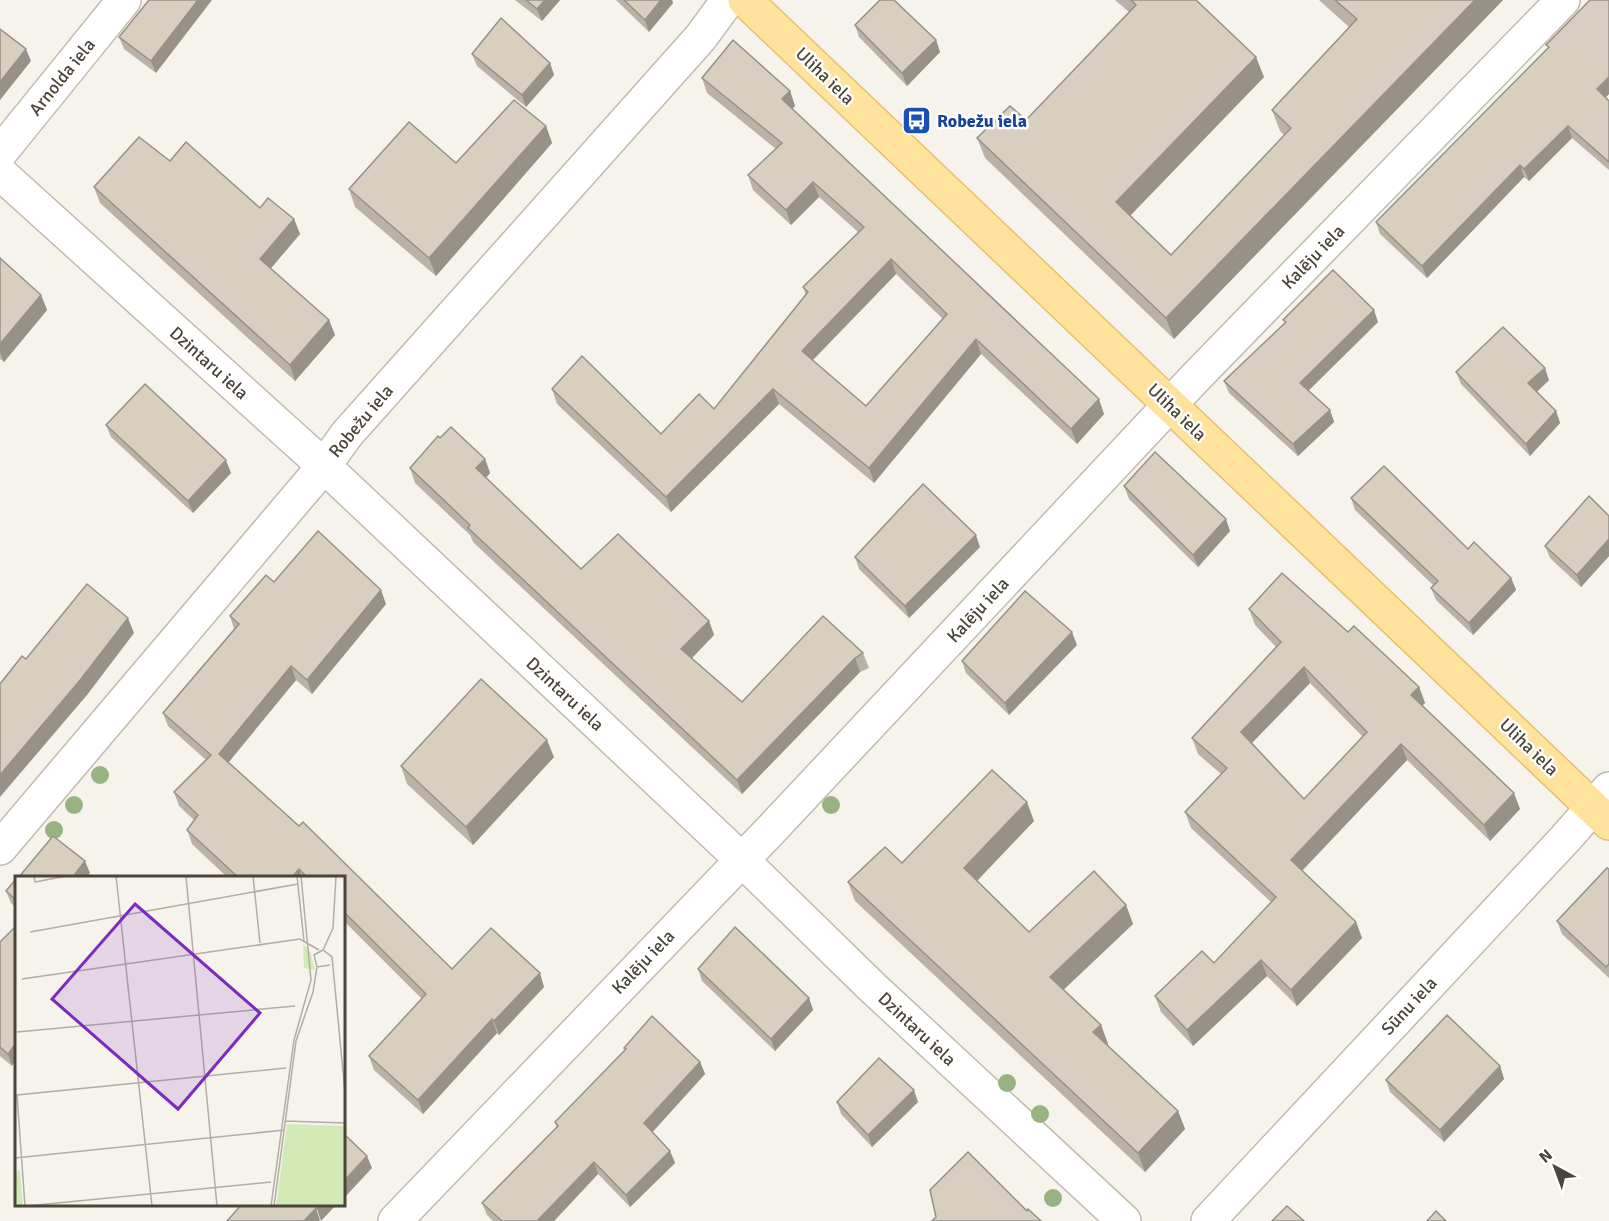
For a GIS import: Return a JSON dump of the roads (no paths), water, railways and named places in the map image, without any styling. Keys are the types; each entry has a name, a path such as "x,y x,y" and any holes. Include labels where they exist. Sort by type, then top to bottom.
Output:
{"main road":[{"name":"Uliha iela","path":"745,0 1171,406 1603,806"}],"street":[{"name":"Arnolda iela","path":"0,153 124,0"},
{"name":"Robežu iela","path":"0,848 324,466 347,434 701,37 728,0"},
{"name":"Kalēju iela","path":"395,1221 742,860 1194,379 1563,0"},
{"name":"Dzintaru iela","path":"0,173 324,466 742,860 871,986 1124,1221"},
{"name":"Sūnu iela","path":"1208,1221 1565,839 1603,806"}],"place":[{"name":"Robežu iela","path":"916,121"}]}
